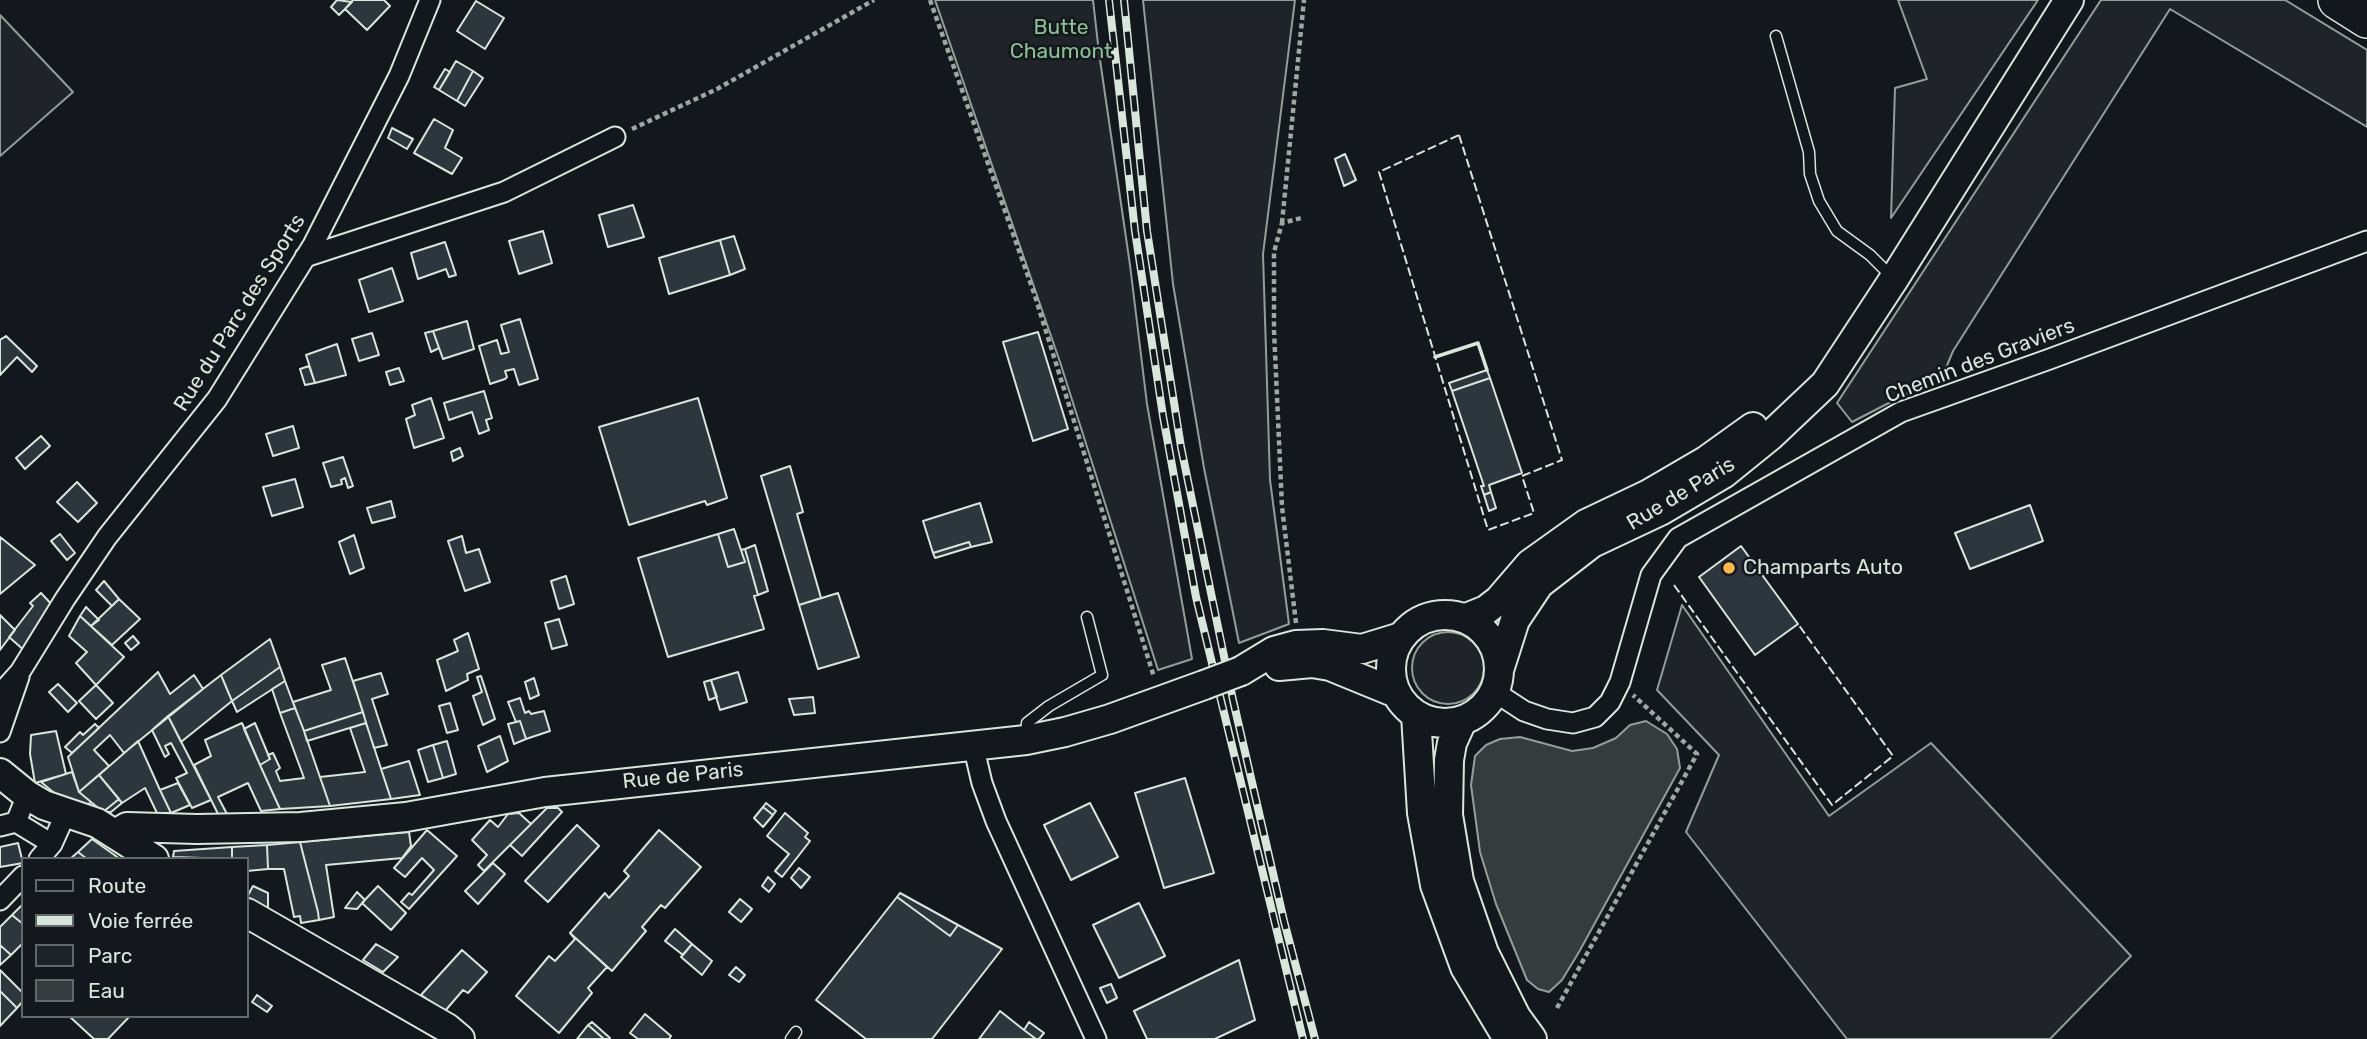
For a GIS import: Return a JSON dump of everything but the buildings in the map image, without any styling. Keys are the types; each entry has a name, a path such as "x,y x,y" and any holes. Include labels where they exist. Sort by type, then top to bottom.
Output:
{"highway":[{"path":"2337,0 2367,19"}],"street":[{"name":"Rue du Parc des Sports","path":"0,694 20,672 107,537 217,400 305,257 399,76 430,0"},
{"name":"Rue de Paris","path":"1497,680 1514,620 1539,584 1592,544 1662,510 1723,474 1761,444 1825,384 2069,0"},
{"path":"305,257 504,192 615,137"},
{"name":"Chemin des Graviers","path":"1497,680 1524,711 1546,719 1573,723 1595,717 1610,702 1619,682 1651,575 1678,538 1901,412 2367,241"},
{"name":"Rue de Paris","path":"1465,618 1486,610 1499,600 1530,564 1586,524 1647,495 1707,460 1760,421 1870,317"},
{"path":"1449,614 1465,618 1479,626 1497,651 1497,680 1481,710 1462,721 1438,723 1416,715 1404,706 1396,693 1391,674 1392,655 1401,637 1420,620 1432,616 1449,614"},
{"name":"Rue de Paris","path":"117,834 127,827 301,827 393,818 545,792 1026,740 1110,719 1241,671 1274,651 1296,645 1323,644 1362,649 1401,637"},
{"name":"Rue de Paris","path":"1241,671 1295,664 1321,664 1352,673 1396,693"},
{"path":"0,732 20,672"},
{"path":"1416,715 1422,813 1435,886 1465,967 1508,1039"},
{"path":"1462,721 1452,743 1449,760 1447,815 1459,881 1484,953 1516,1017 1532,1039"},
{"path":"973,745 982,783 996,821 1096,1039"},
{"path":"0,773 44,805 97,823 151,857"},
{"path":"27,795 8,824 45,851 66,813"},
{"path":"0,900 21,878"},
{"path":"248,914 461,1038"}],"lane":[{"path":"1776,36 1809,152 1811,174 1819,201 1837,230 1870,255 1894,279"},
{"path":"1026,740 1027,723 1049,706 1102,675 1087,617"}],"path":[{"path":"615,137 717,89 874,0"},
{"path":"930,0 1038,306 1154,678 1145,681"},
{"path":"1297,627 1282,507 1274,330 1274,251 1282,223 1304,0"},
{"path":"1282,223 1301,218"},
{"path":"1558,1009 1697,754 1619,682"}],"green space":[{"name":"Butte Chaumont","path":"935,0 1093,0 1147,404 1192,659 1158,670 1060,362"},
{"path":"1143,0 1295,0 1263,254 1270,480 1289,624 1239,643 1204,468 1173,284"},
{"path":"1898,0 2038,0 1891,218 1895,88 1927,79"},
{"path":"2101,0 2285,0 2367,50 2367,127 2170,9 1953,351 1943,375 1852,422 1837,403"},
{"path":"0,15 73,92 0,156"},
{"path":"1682,605 1829,816 1931,743 2131,956 2050,1039 1847,1039 1686,832 1719,755 1657,690"},
{"path":"1448,632 1468,638 1478,648 1484,668 1478,688 1468,698 1448,704 1428,698 1418,688 1412,668 1418,648 1428,638"}],"water":[{"path":"1646,721 1667,734 1677,749 1680,768 1562,980 1549,992 1538,989 1527,980 1496,904 1480,852 1471,785 1475,756 1486,745 1500,739 1520,737 1572,751 1593,748 1616,738 1630,725"}],"railway":[{"path":"1109,0 1135,231 1163,416 1196,597 1303,1039"},
{"path":"1124,0 1147,231 1181,447 1233,700 1284,921 1315,1039"}],"fence":[{"path":"1459,135 1562,460 1522,476 1534,513 1488,530 1379,172 1459,135"},
{"path":"1674,585 1832,805 1893,756 1798,624"}],"wall":[{"path":"1435,357 1478,343 1487,370"}],"place":[{"name":"Champarts Auto","path":"1729,568"}]}
